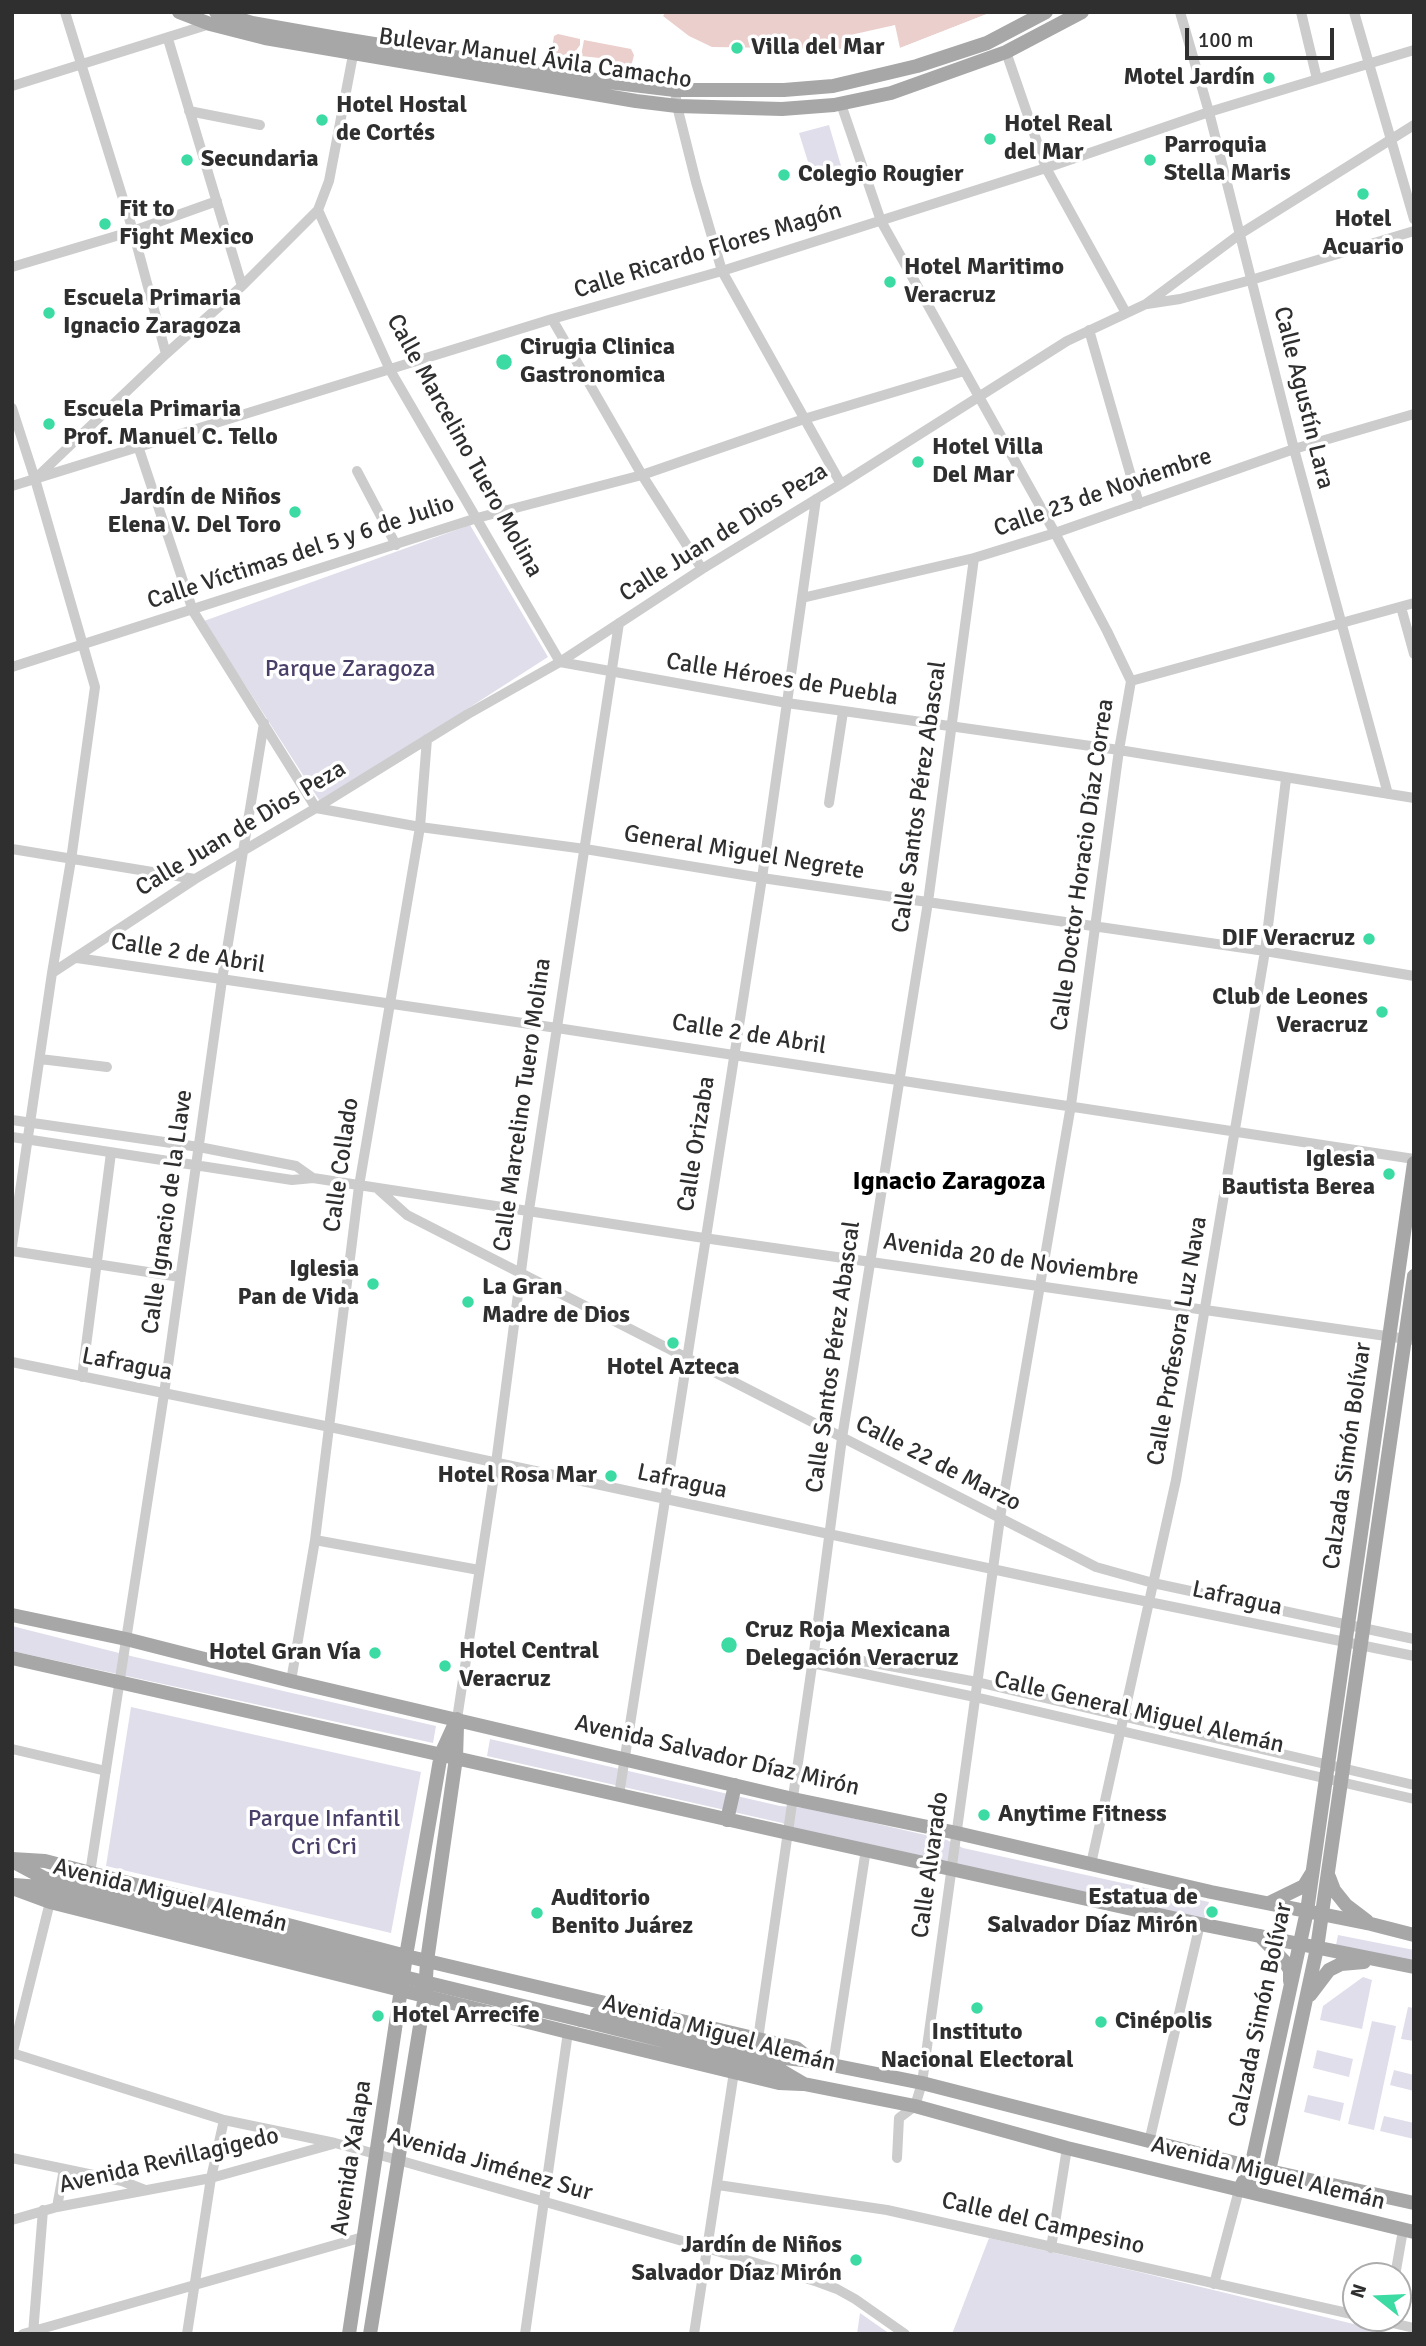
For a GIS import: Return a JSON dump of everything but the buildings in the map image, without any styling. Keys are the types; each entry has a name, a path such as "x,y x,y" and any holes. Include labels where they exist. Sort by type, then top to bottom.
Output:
{"main road":[{"name":"Bulevar Manuel Ávila Camacho","path":"179,12 607,82 675,90 785,90 845,84 917,66 976,47 1046,12"},
{"name":"Bulevar Manuel Ávila Camacho","path":"213,18 265,38 354,55 677,106 782,108 841,104 891,93 1006,52 1082,12"},
{"name":"Calzada Simón Bolívar","path":"1239,2190 1251,2167 1307,1911 1414,1161"},
{"name":"Calzada Simón Bolívar","path":"1269,2171 1323,1914 1363,1628 1409,1339 1414,1276"},
{"name":"Avenida Salvador Díaz Mirón","path":"12,1615 126,1639 291,1681 735,1785 1414,1935"},
{"path":"12,1658 727,1820 1200,1924 1414,1967"},
{"name":"Calle Marcelino Tuero Molina","path":"401,1989 441,1754 457,1719"},
{"name":"Calle Marcelino Tuero Molina","path":"425,1994 427,1961 456,1758 457,1719"},
{"path":"727,1820 735,1785"},
{"path":"12,1860 45,1861 406,1956 796,2048 812,2060"},
{"name":"Avenida Miguel Alemán","path":"12,1860 44,1878 174,1916"},
{"path":"1269,1903 1304,1886 1313,1872"},
{"path":"1328,1875 1334,1890 1346,1905 1371,1924"},
{"path":"12,1886 50,1902 568,2032 779,2083 804,2084"},
{"name":"Avenida Miguel Alemán","path":"12,1886 40,1886 174,1916 582,2016 780,2070 804,2084 915,2106 1067,2148 1408,2231"},
{"path":"1260,1936 1290,1970 1291,1989"},
{"path":"350,1976 358,1968 361,1957 355,1943"},
{"path":"1304,2008 1312,1991 1329,1970 1341,1965 1377,1960"},
{"path":"477,2008 468,1996 473,1980 483,1975"},
{"name":"Avenida Xalapa","path":"349,2334 401,1989"},
{"name":"Avenida Xalapa","path":"370,2334 425,1994"},
{"name":"Avenida Miguel Alemán","path":"582,2016 922,2083 1251,2167 1414,2203"},
{"path":"1239,2190 1269,2171"}],"street":[{"path":"65,12 133,231 166,354"},
{"name":"Calle Agustín Lara","path":"1180,12 1209,112 1294,449 1388,794"},
{"path":"1301,12 1317,79"},
{"path":"1354,12 1414,219"},
{"path":"12,86 168,39 213,18"},
{"path":"168,39 242,286"},
{"name":"Calle Ricardo Flores Magón","path":"12,486 139,449 552,319 722,271 1046,168 1209,112 1414,50"},
{"path":"1006,52 1046,168 1126,313"},
{"path":"35,479 242,286 318,210 329,181 354,55"},
{"path":"675,90 722,271 841,484"},
{"name":"Calle Doctor Horacio Díaz Correa","path":"841,104 881,220 1055,533 1131,681 1119,750 1071,1105 993,1569"},
{"path":"190,111 260,125"},
{"name":"Calle Juan de Dios Peza","path":"52,973 195,879 316,808 468,713 560,662 702,569 1067,341 1146,304 1240,234 1414,125"},
{"path":"12,267 133,231 217,201"},
{"name":"Calle Marcelino Tuero Molina","path":"318,210 390,370 560,662"},
{"path":"1146,304 1180,299 1251,280 1414,231"},
{"path":"552,319 642,475 702,569"},
{"path":"1089,330 1139,504"},
{"name":"Calle Víctimas del 5 y 6 de Julio","path":"12,667 477,518 642,475 804,419 964,371"},
{"path":"12,408 95,687 12,1248 180,1277"},
{"name":"Calle 23 de Noviembre","path":"802,598 974,558 1055,533 1294,449 1414,414"},
{"path":"139,449 193,611 316,808"},
{"path":"357,471 396,545"},
{"name":"Calle Orizaba","path":"619,1795 685,1357 762,878 816,499"},
{"name":"Calle Santos Pérez Abascal","path":"758,2039 842,1438 928,902 974,558"},
{"path":"1131,681 1414,603"},
{"path":"1401,607 1414,654"},
{"name":"Calle Marcelino Tuero Molina","path":"457,1719 496,1464 529,1210 618,623"},
{"name":"Calle Héroes de Puebla","path":"560,662 610,673 843,712 1119,750 1414,798"},
{"path":"828,803 843,712"},
{"name":"Calle Ignacio de la Llave","path":"90,1873 164,1394 222,980 264,723"},
{"name":"Calle Collado","path":"291,1681 315,1540 359,1186 420,827 427,739"},
{"name":"Calle Profesora Luz Nava","path":"1091,1864 1176,1480 1265,951 1286,779"},
{"name":"General Miguel Negrete","path":"316,808 420,827 585,849 1414,975"},
{"path":"12,849 195,879"},
{"name":"Calle 2 de Abril","path":"77,958 1071,1105 1414,1161"},
{"path":"40,1059 107,1068"},
{"name":"Avenida 20 de Noviembre","path":"12,1120 199,1147 296,1166 313,1178"},
{"name":"Avenida 20 de Noviembre","path":"12,1137 292,1180 313,1178 704,1238 1409,1339"},
{"path":"82,1377 111,1153"},
{"name":"Calle 22 de Marzo","path":"379,1190 407,1215 1096,1567 1153,1583"},
{"name":"Lafragua","path":"12,1362 330,1427 1090,1591 1414,1656"},
{"path":"315,1540 479,1570"},
{"path":"1090,1591 1096,1567"},
{"name":"Calle Alvarado","path":"897,2158 899,2118 915,2106 922,2083 993,1569"},
{"name":"Lafragua","path":"1153,1583 1414,1639"},
{"name":"Calle General Miguel Alemán","path":"813,1658 977,1682 1342,1775 1414,1800"},
{"name":"Calle General Miguel Alemán","path":"813,1658 1119,1732 1326,1771"},
{"path":"12,1749 106,1771"},
{"name":"Calle General Miguel Alemán","path":"1342,1775 1414,1785"},
{"path":"834,2065 866,1849"},
{"path":"12,2054 50,1902"},
{"path":"1149,2142 1200,1924"},
{"path":"525,2334 568,2032"},
{"name":"Avenida Jiménez Sur","path":"12,2054 224,2120 335,2143 398,2160 706,2248 837,2289 905,2334"},
{"path":"694,2334 734,2072"},
{"path":"187,2334 211,2178 224,2120"},
{"name":"Avenida Revillagigedo","path":"12,2220 57,2207 211,2178 335,2143"},
{"path":"1051,2248 1067,2148"},
{"path":"12,2158 122,2181 145,2190"},
{"path":"57,2207 64,2169"},
{"name":"Calle del Campesino","path":"718,2185 887,2210 1342,2312"},
{"path":"1213,2284 1239,2190"},
{"path":"43,2210 30,2333 363,2237"},
{"path":"1399,2262 1408,2231"}],"green space":[{"path":"829,125 842,169 813,178 799,133"},
{"name":"Parque Zaragoza","path":"470,525 548,657 321,803 204,621"},
{"path":"12,1626 436,1726 433,1743 12,1651"},
{"name":"Parque Infantil Cri Cri","path":"131,1707 421,1772 391,1933 106,1866"},
{"path":"490,1739 780,1806 809,1808 947,1840 963,1848 1209,1902 1204,1920 803,1834 782,1823 487,1756"},
{"path":"1338,1935 1414,1950 1414,1962 1336,1945"},
{"path":"1363,1977 1372,1980 1362,2029 1320,2020 1323,2006"},
{"path":"1408,2007 1414,2008 1414,2041 1401,2039"},
{"path":"1372,2021 1396,2026 1374,2130 1348,2124"},
{"path":"1317,2050 1353,2059 1349,2077 1313,2068"},
{"path":"1394,2070 1414,2075 1414,2091 1390,2085"},
{"path":"1308,2095 1344,2103 1340,2121 1304,2112"},
{"path":"1384,2116 1414,2123 1414,2139 1380,2131"},
{"path":"989,2238 1342,2321 1342,2332 1395,2334 952,2334"},
{"path":"860,2313 890,2334 857,2334"}],"shaded area":[{"path":"666,12 992,12 900,48 895,25 846,36 849,49 712,47 689,36 663,16"},
{"path":"558,34 580,39 580,45 569,60 557,59 551,54 554,36"},
{"path":"584,40 631,49 634,55 632,63 627,68 616,67 609,59 581,56"}],"pier":[{"path":"996,12 901,52 900,48"}],"place":[{"name":"Villa del Mar","path":"737,48"},
{"name":"Motel Jardín","path":"1269,78"},
{"name":"Hotel Hostal de Cortés","path":"322,120"},
{"name":"Hotel Real del Mar","path":"990,139"},
{"name":"Secundaria","path":"187,160"},
{"name":"Parroquia Stella Maris","path":"1150,160"},
{"name":"Colegio Rougier","path":"784,175"},
{"name":"Hotel Acuario","path":"1363,194"},
{"name":"Fit to Fight Mexico","path":"105,224"},
{"name":"Hotel Maritimo Veracruz","path":"890,282"},
{"name":"Escuela Primaria Ignacio Zaragoza","path":"49,313"},
{"name":"Cirugia Clinica Gastronomica","path":"504,362"},
{"name":"Escuela Primaria Prof. Manuel C. Tello","path":"49,424"},
{"name":"Hotel Villa Del Mar","path":"918,462"},
{"name":"Jardín de Niños Elena V. Del Toro","path":"295,512"},
{"name":"DIF Veracruz","path":"1369,939"},
{"name":"Club de Leones Veracruz","path":"1382,1012"},
{"name":"Iglesia Bautista Berea","path":"1389,1174"},
{"name":"Iglesia Pan de Vida","path":"373,1284"},
{"name":"La Gran Madre de Dios","path":"468,1302"},
{"name":"Hotel Azteca","path":"673,1343"},
{"name":"Hotel Rosa Mar","path":"611,1476"},
{"name":"Cruz Roja Mexicana Delegación Veracruz","path":"729,1645"},
{"name":"Hotel Gran Vía","path":"375,1653"},
{"name":"Hotel Central Veracruz","path":"445,1666"},
{"name":"Anytime Fitness","path":"984,1815"},
{"name":"Estatua de Salvador Díaz Mirón","path":"1212,1912"},
{"name":"Auditorio Benito Juárez","path":"537,1913"},
{"name":"Instituto Nacional Electoral","path":"977,2008"},
{"name":"Hotel Arrecife","path":"378,2016"},
{"name":"Cinépolis","path":"1101,2022"},
{"name":"Jardín de Niños Salvador Díaz Mirón","path":"856,2260"}],"district":[{"name":"Ignacio Zaragoza","path":"949,1182"}]}
